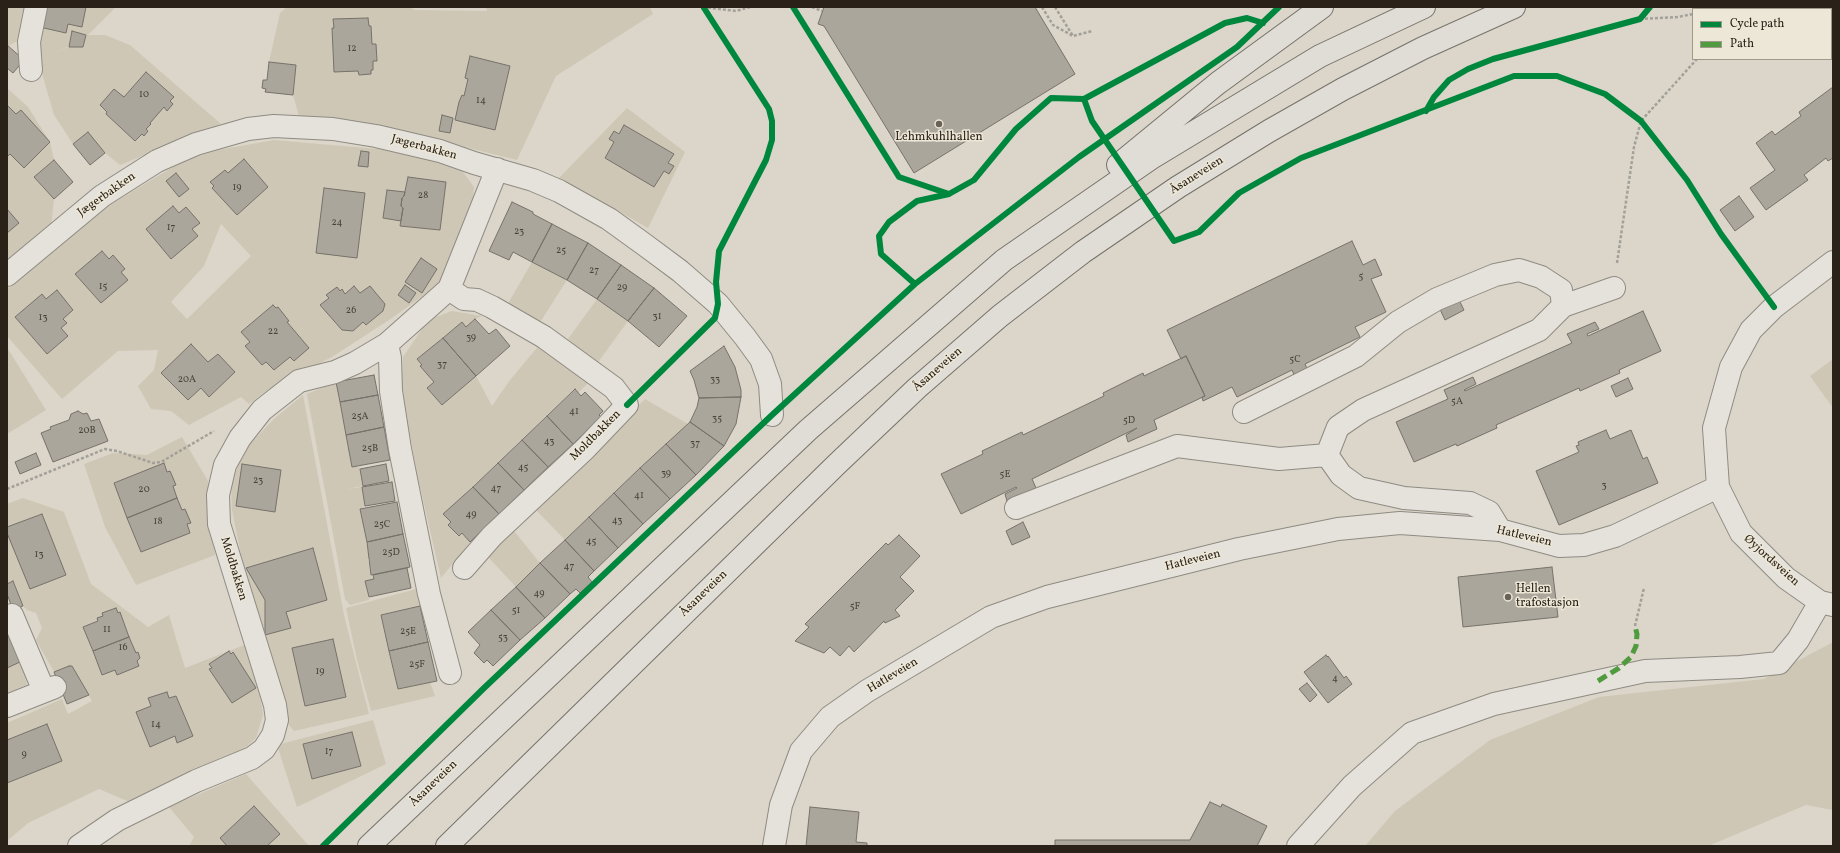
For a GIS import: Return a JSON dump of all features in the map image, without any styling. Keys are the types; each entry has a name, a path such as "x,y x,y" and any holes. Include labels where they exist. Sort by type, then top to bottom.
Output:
{"highway":[{"path":"1004,260 1218,83 1322,7"},
{"name":"Åsaneveien","path":"369,846 808,430 1004,260 1153,156 1313,60 1424,7"},
{"name":"Åsaneveien","path":"447,846 837,464 918,388 1000,316 1083,252 1178,187 1268,131 1342,89 1423,48 1514,7"}],"street":[{"path":"31,70 28,42 36,7"},
{"name":"Jægerbakken","path":"7,275 84,210 119,184 157,161 196,144 248,129 274,126 333,129 376,136 440,151 474,163 533,180 559,191 608,219 680,271 730,318 760,359 770,384 772,415"},
{"name":"Moldbakken","path":"79,846 117,820 196,782 252,758 264,749 273,735 276,720 275,705 219,524 218,495 225,465 240,438 262,410 299,381 335,372 355,364 387,344 449,290 497,169"},
{"name":"Øyjordsveien","path":"1826,603 1786,578 1741,534 1718,487 1714,428 1731,367 1751,330 1774,307 1833,262"},
{"path":"1244,412 1356,356 1398,322 1437,299 1495,275 1519,270 1541,277 1561,290 1563,306"},
{"path":"1327,455 1338,427 1363,410 1539,330 1563,306 1614,288"},
{"name":"Moldbakken","path":"449,290 464,298 476,300 492,307 544,337 614,388 627,405 585,449 492,536 464,568"},
{"path":"387,344 390,358 391,391 400,449 428,594 450,673"},
{"path":"1016,508 1177,446 1279,459 1327,455"},
{"path":"1327,455 1341,474 1359,488 1404,498 1470,503 1489,512 1500,530"},
{"name":"Hatleveien","path":"774,846 781,805 801,751 830,717 867,691 991,617 1047,597 1239,549 1338,529 1400,523 1500,530 1559,546 1584,545 1615,536 1718,487"},
{"path":"1298,846 1352,786 1412,733 1494,704 1644,671 1740,667 1780,663 1826,603"},
{"path":"7,706 49,689 12,615"}],"path":[{"path":"704,8 736,11 750,7"},
{"path":"812,7 822,11"},
{"path":"1042,7 1053,25 1073,36 1092,31"},
{"path":"1055,7 1073,36"},
{"path":"704,8 708,14"},
{"path":"1640,20 1648,11"},
{"path":"1632,22 1692,14"},
{"path":"1614,288 1634,147 1641,121 1696,60"},
{"path":"1635,116 1646,127"},
{"path":"7,489 104,449 117,451 154,463 160,462 213,431 249,426"},
{"path":"1636,626 1644,588"}],"shaded area":[{"path":"7,7 32,7 22,38 7,47"},
{"path":"41,7 116,7 88,35 105,35 130,45 221,124 120,165 105,153 90,165 73,144 54,115 41,70 36,62","holes":["85,38 83,47 68,47 49,56"]},
{"path":"287,7 409,7 415,10 487,11 486,7 650,7 653,14 556,76 517,160 380,126 299,116 293,95 296,65 269,62 280,13"},
{"path":"7,88 28,107 50,142 54,160 34,177 54,199 51,227 7,262"},
{"path":"627,108 685,152 648,228 604,203 557,180"},
{"path":"274,140 389,150 460,168 474,187 472,210 438,285 392,318 332,357 266,391 249,404 241,397 189,425 171,411 151,409 138,386 154,370 158,350 118,351 62,399 7,336 7,289 98,212 173,167 195,157 218,150","holes":["221,224 251,256 187,319 171,302 204,266"]},
{"path":"532,262 567,280 539,324 506,307"},
{"path":"597,299 628,321 596,365 568,339"},
{"path":"452,311 482,316 475,319 466,327 462,322 417,359 422,365 422,368 434,382 427,388 442,405 476,376 492,406 510,380 541,343 592,379 578,393 574,389 444,514 451,522 448,525 458,536 462,533 470,542 441,578 417,474 401,387 403,357 428,320"},
{"path":"8,349 46,410 7,434 7,350"},
{"path":"1833,359 1833,408 1810,376"},
{"path":"336,382 352,467 360,467 363,486 346,489 362,487 365,506 360,509 370,558 368,559 371,575 374,579 365,581 369,600 350,605 345,599 307,394"},
{"path":"303,395 344,615 369,714 294,731 284,719 266,646 242,560 232,510 231,485 243,451 275,418"},
{"path":"645,399 688,424 565,540 535,509"},
{"path":"182,437 208,481 215,555 136,585 105,527 84,464 113,453 147,455"},
{"path":"23,498 64,512 91,584 148,627 169,615 185,668 247,644 259,686 263,715 256,738 243,750 132,803 99,789 28,823 7,841 7,723 62,699 68,714 92,701 72,666 54,672 36,640 42,628 36,613 27,610 23,606 13,581 7,584 7,504"},
{"path":"514,531 540,563 516,587 488,557"},
{"path":"416,589 420,606 381,615 398,689 430,682 435,696 371,711 357,660 346,608"},
{"path":"7,629 22,661 27,685 7,693"},
{"path":"1833,642 1833,810 1806,805 1708,846 1365,846 1395,811 1490,740 1599,697 1764,679"},
{"path":"373,720 386,764 297,807 277,745"},
{"path":"246,774 309,846 189,846 194,837 169,807"}],"building":[{"path":"41,7 86,7 82,27 68,24 66,33 35,26"},
{"name":"Lehmkuhlhallen","path":"824,7 1035,7 1075,74 914,173 824,26 818,24"},
{"path":"368,18 369,26 371,26 372,44 376,44 377,61 373,61 373,70 371,70 371,74 359,75 358,71 334,72 333,19"},
{"path":"72,31 86,35 83,47 69,47"},
{"path":"7,45 24,60 13,73 7,68"},
{"path":"470,56 510,66 495,130 455,120 459,102 462,95 464,96 468,79 465,78"},
{"path":"269,62 296,65 293,95 265,92 266,89 262,88 263,80 267,80"},
{"path":"146,72 174,97 170,101 173,104 167,111 164,107 150,123 151,124 146,129 148,131 144,136 142,134 135,141 106,114 107,112 100,105 114,89 124,97"},
{"path":"1833,87 1833,158 1828,161 1826,158 1804,175 1808,180 1766,210 1750,188 1775,170 1756,143 1772,131 1775,135 1801,116 1799,112"},
{"path":"7,105 16,114 21,110 50,142 24,168 10,154 7,157"},
{"path":"442,115 453,118 450,133 439,131"},
{"path":"624,125 674,154 668,163 674,166 669,174 664,171 654,187 605,158 614,142 609,139 614,131 619,134"},
{"path":"88,132 105,153 90,165 73,144"},
{"path":"361,151 369,152 368,167 358,166"},
{"path":"244,159 268,187 237,215 212,188 214,186 210,182 225,170 228,173"},
{"path":"54,160 73,182 54,199 34,177"},
{"path":"176,173 189,189 179,197 166,181"},
{"path":"408,177 446,182 440,230 400,226 403,208 401,206 402,198 404,196"},
{"path":"324,188 365,193 357,258 316,253"},
{"path":"387,190 405,192 402,198 401,206 403,208 401,221 383,218"},
{"path":"1739,196 1754,217 1735,231 1720,210"},
{"path":"512,202 533,212 533,214 552,224 532,262 513,252 509,260 489,251"},
{"path":"173,206 179,213 186,207 200,223 192,229 198,236 171,259 146,229"},
{"path":"7,209 19,223 7,233"},
{"path":"552,224 588,243 567,280 532,262"},
{"path":"1352,241 1363,265 1375,259 1382,275 1371,279 1386,312 1355,327 1360,337 1305,364 1308,371 1295,377 1292,370 1237,397 1232,387 1203,401 1202,397 1205,396 1186,356 1181,359 1167,330"},
{"path":"588,243 621,265 597,299 567,280"},
{"path":"102,251 109,259 113,255 125,269 121,272 128,280 101,303 75,274"},
{"path":"421,258 437,269 422,293 405,282"},
{"path":"621,265 654,288 628,321 597,299"},
{"path":"405,285 416,293 409,303 398,295"},
{"path":"354,286 360,293 370,286 385,304 383,311 366,325 363,322 353,331 342,330 320,305 329,298 326,295 337,287 340,291 342,289 345,294"},
{"path":"654,288 687,316 659,347 628,321"},
{"path":"57,290 73,310 63,319 67,323 61,328 68,336 47,354 15,317 42,294 46,299"},
{"path":"1458,298 1464,310 1445,320 1439,307"},
{"path":"273,305 276,308 278,307 289,321 287,322 309,348 294,361 290,357 274,370 266,362 262,365 245,346 250,342 241,332"},
{"path":"1643,311 1661,351 1619,370 1620,373 1580,391 1579,388 1496,425 1497,428 1457,446 1456,444 1414,462 1396,422 1448,399 1444,390 1473,377 1476,384 1464,390 1465,391 1572,343 1567,334 1595,322 1599,329 1587,334 1588,336"},
{"path":"475,319 489,334 496,329 510,346 476,376 443,338 462,322 466,327"},
{"path":"443,338 476,376 442,405 427,388 434,382 420,366 422,365 417,359"},
{"path":"191,344 208,362 218,354 235,372 209,397 201,388 188,400 161,373"},
{"path":"724,346 735,367 741,390 741,397 699,398 690,371"},
{"path":"1186,356 1205,396 1154,420 1157,429 1128,442 1126,435 1137,428 1032,479 1036,488 1007,501 1005,494 1017,488 1016,487 961,514 941,474 983,454 982,451 1022,432 1023,435 1104,396 1103,393 1143,373 1144,376"},
{"path":"374,375 378,395 340,402 336,382"},
{"path":"1628,378 1633,389 1616,397 1611,386"},
{"path":"575,389 581,396 585,392 603,411 599,415 601,417 573,444 547,416"},
{"path":"378,395 384,427 346,435 340,402"},
{"path":"741,397 736,424 724,446 690,422 697,407 699,398"},
{"path":"78,411 83,414 87,413 91,421 99,419 108,441 53,462 41,433 51,429 50,427 69,420 71,414"},
{"path":"547,416 573,444 548,467 522,440"},
{"path":"690,422 724,446 696,475 666,444"},
{"path":"384,427 390,460 352,467 346,435"},
{"path":"1606,430 1610,439 1631,430 1643,459 1647,457 1658,483 1559,525 1536,471 1579,452 1576,446 1579,445 1578,442"},
{"path":"522,440 548,467 524,490 498,463"},
{"path":"666,444 696,475 670,499 640,468"},
{"path":"36,453 41,465 20,474 15,462"},
{"path":"164,463 167,472 170,471 176,485 173,486 177,498 127,518 114,483"},
{"path":"498,463 524,490 499,514 473,487"},
{"path":"242,464 281,470 275,512 236,506"},
{"path":"386,464 389,481 363,486 360,469"},
{"path":"640,468 670,499 643,524 614,493"},
{"path":"392,482 395,501 365,506 362,487"},
{"path":"473,487 499,514 470,542 462,533 459,536 448,525 451,522 443,514"},
{"path":"614,493 643,524 618,548 589,517"},
{"path":"177,498 182,510 185,509 191,523 187,524 190,533 141,552 127,518"},
{"path":"397,502 403,534 367,542 360,509"},
{"path":"42,514 66,575 30,589 7,533 7,527"},
{"path":"589,517 618,548 594,571 565,540"},
{"path":"1023,522 1030,537 1012,545 1006,531"},
{"path":"403,534 410,567 371,575 367,542"},
{"path":"899,535 920,556 900,577 914,591 895,610 900,616 885,623 884,621 854,652 849,646 840,656 830,647 824,653 795,641 809,627 805,624 886,543 888,545"},
{"path":"565,540 594,571 588,577 592,582 580,593 576,589 570,594 540,563"},
{"path":"313,548 327,600 286,612 291,628 265,635 265,600 246,568"},
{"path":"540,563 570,594 545,618 516,587"},
{"name":"Hellen trafostasjon","path":"1552,567 1558,617 1463,627 1458,577"},
{"path":"407,568 411,588 369,597 365,581 374,579 373,575"},
{"path":"13,581 23,606 13,610 7,594 7,584"},
{"path":"516,587 545,618 520,640 491,610"},
{"path":"420,606 428,642 389,651 381,615"},
{"path":"116,608 118,613 120,612 129,637 93,651 83,627 98,621 97,618 103,616 102,613"},
{"path":"491,610 520,640 493,666 487,660 484,663 474,653 480,645 468,632"},
{"path":"7,623 22,661 7,668"},
{"path":"129,637 136,653 138,652 140,658 137,661 139,666 117,675 115,670 102,675 93,651"},
{"path":"333,639 346,697 305,706 292,648"},
{"path":"428,642 437,681 398,689 389,651"},
{"path":"229,651 231,654 233,652 256,688 232,703 209,669 212,668 209,664"},
{"path":"1326,655 1344,678 1346,676 1352,684 1328,703 1304,672"},
{"path":"72,666 89,695 67,704 54,672"},
{"path":"1307,683 1317,695 1310,702 1299,689"},
{"path":"167,692 169,698 176,696 193,736 177,743 175,736 150,747 136,712 151,706 148,698"},
{"path":"47,724 62,761 7,783 7,740"},
{"path":"352,732 361,766 312,779 303,744"},
{"path":"1210,802 1221,807 1222,804 1267,826 1257,846 1055,846 1055,840 1190,840"},
{"path":"254,806 280,834 267,846 227,846 220,838"},
{"path":"810,807 859,812 856,842 867,843 867,846 806,846"}],"marked path":[{"path":"1598,681 1619,668 1631,657 1636,646 1637,634 1635,626"}],"cycle path":[{"path":"793,7 899,177 949,194"},
{"path":"323,846 483,689 772,415 915,284 1079,157 1237,47 1279,7"},
{"path":"1426,111 1434,97 1449,80 1468,69 1493,59 1640,19 1650,7"},
{"path":"627,405 715,318 718,304 716,282 719,251 766,160 772,140 772,121 769,109 704,8"},
{"path":"915,284 881,254 879,236 889,222 917,201 949,194 974,180 1016,129 1051,98 1084,99 1225,23 1247,18 1263,23"},
{"path":"1084,99 1092,121 1174,241 1199,232 1239,193 1301,158 1514,76 1557,76 1605,94 1641,121 1687,180 1721,234 1774,307"}],"place":[{"name":"Lehmkuhlhallen","path":"939,124"},
{"name":"Hellen trafostasjon","path":"1508,597"}]}
